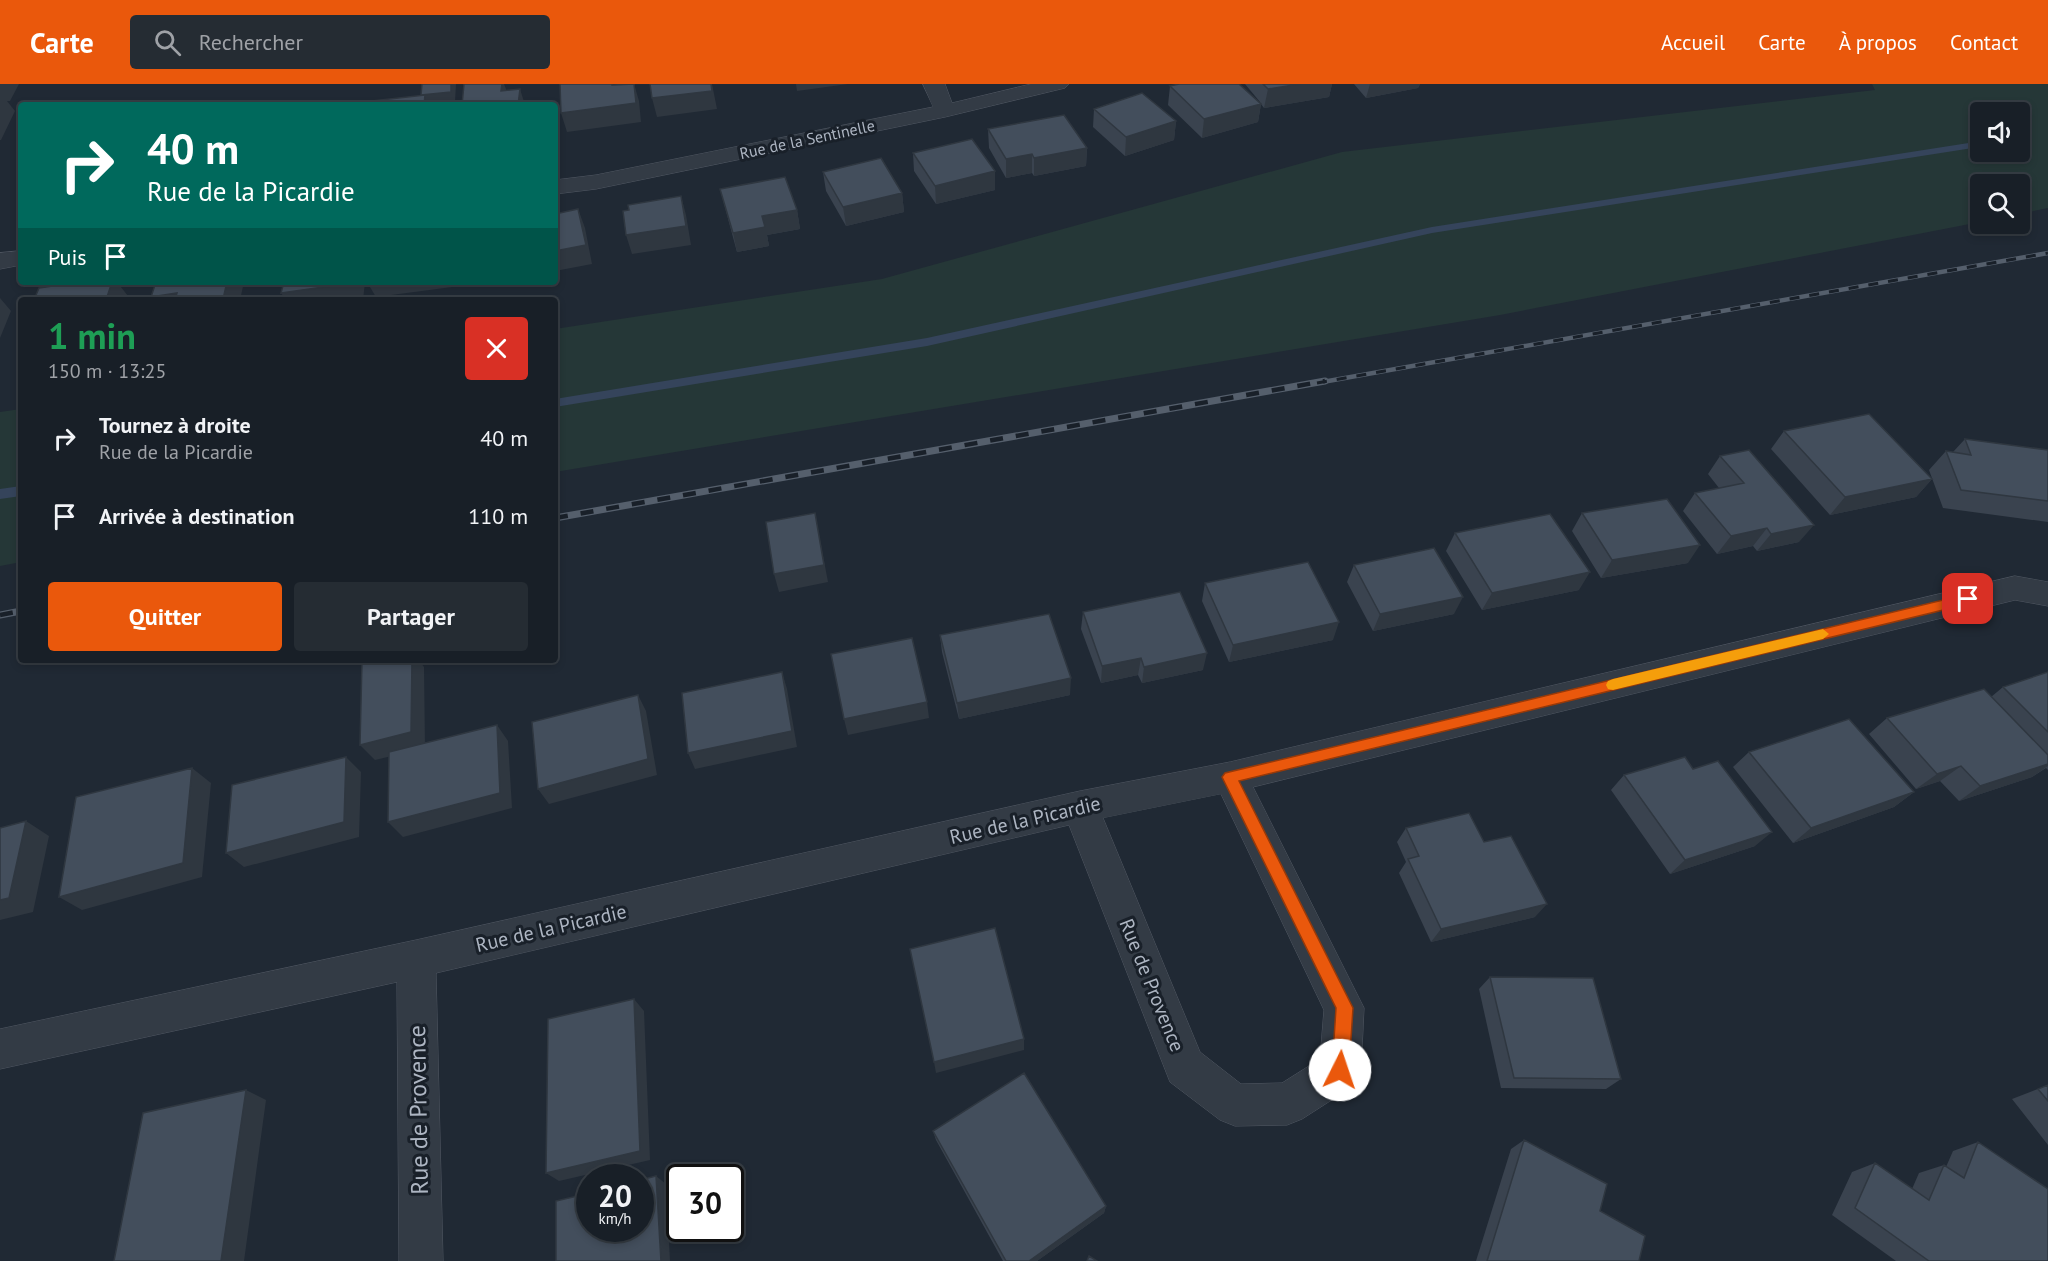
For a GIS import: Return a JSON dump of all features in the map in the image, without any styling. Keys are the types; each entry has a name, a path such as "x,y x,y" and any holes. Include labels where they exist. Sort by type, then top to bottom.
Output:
{"street":[{"path":"934,84 945,111"},
{"name":"Rue de la Sentinelle","path":"558,188 596,182 945,111 1058,84"},
{"path":"0,261 18,258"},
{"name":"Rue de la Picardie","path":"0,1049 416,959 1080,807 1230,777 2015,588 2048,594"},
{"name":"Rue de Provence","path":"1080,807 1185,1067 1235,1105 1287,1104 1340,1070 1344,1008 1230,777"},
{"name":"Rue de Provence","path":"416,959 421,1261"}],"shaded area":[{"path":"1872,84 2048,84 2048,208 2030,212 2030,174 1970,174 1970,224 1500,315 558,472 558,329 882,279 1342,152 1875,90"},
{"path":"18,409 18,563 0,566 0,412"}],"building":[{"path":"422,84 451,84 451,92 421,95"},
{"path":"464,84 502,84 501,91 520,89 518,102 462,102"},
{"path":"560,84 634,84 636,103 561,113"},
{"path":"650,84 711,84 712,91 652,98"},
{"path":"1239,84 1261,104 1204,119 1170,86"},
{"path":"1263,84 1300,84 1268,89"},
{"path":"1142,93 1176,121 1126,137 1094,109"},
{"path":"425,95 424,102 363,102"},
{"path":"1064,115 1087,148 1034,158 1032,154 1006,159 988,129"},
{"path":"972,139 995,171 935,186 913,153"},
{"path":"881,158 902,193 843,207 823,172"},
{"path":"785,177 797,210 762,216 765,227 733,233 720,189"},
{"path":"681,196 686,226 626,235 623,211 629,210 628,205"},
{"path":"578,209 586,245 558,250 558,213"},
{"path":"60,285 111,285 107,297 35,297 39,288"},
{"path":"155,285 226,285 223,297 176,297 177,293 151,297"},
{"path":"283,285 338,285 281,293"},
{"path":"1869,414 1932,479 1845,497 1784,431"},
{"path":"1965,439 2048,450 2048,501 1961,490 1946,451 1971,455"},
{"path":"1749,450 1814,525 1771,534 1767,528 1731,536 1695,493 1744,483 1720,456"},
{"path":"1667,499 1700,545 1612,560 1582,513"},
{"path":"815,513 824,565 774,574 766,522"},
{"path":"1550,514 1590,572 1492,593 1455,533"},
{"path":"1434,548 1463,597 1380,614 1354,565"},
{"path":"1308,562 1339,622 1233,645 1205,583"},
{"path":"1180,592 1207,653 1144,667 1141,658 1102,666 1083,612"},
{"path":"1049,614 1071,678 957,703 940,635"},
{"path":"912,638 927,702 844,719 831,654"},
{"path":"362,663 412,663 411,732 360,745"},
{"path":"782,672 792,731 688,753 682,693"},
{"path":"2048,672 2048,732 2003,687"},
{"path":"1984,689 2048,755 2048,764 1980,786 1961,766 1937,774 1887,718"},
{"path":"638,695 648,759 538,789 532,722"},
{"path":"1849,719 1914,792 1811,828 1749,752"},
{"path":"497,725 500,793 388,822 389,752"},
{"path":"346,757 344,822 226,853 232,785"},
{"path":"1685,757 1693,769 1718,761 1772,832 1685,860 1624,775"},
{"path":"192,768 183,863 59,897 76,797"},
{"path":"1469,813 1484,842 1511,836 1547,904 1441,929 1408,859 1419,856 1406,828"},
{"path":"26,821 9,898 0,900 0,828"},
{"path":"995,928 1024,1039 934,1062 910,949"},
{"path":"1490,977 1593,978 1621,1079 1514,1078"},
{"path":"634,999 640,1151 576,1164 576,1166 546,1173 548,1019"},
{"path":"1024,1073 1106,1206 1029,1261 1006,1261 933,1131"},
{"path":"2048,1085 2048,1101 2038,1089"},
{"path":"246,1090 221,1261 114,1261 143,1113"},
{"path":"1524,1140 1607,1184 1600,1211 1645,1236 1639,1261 1487,1261"},
{"path":"1978,1142 2048,1189 2048,1261 1929,1261 1855,1208 1875,1163 1929,1200 1944,1165 1964,1178"},
{"path":"654,1176 656,1176 661,1261 556,1261 556,1201 576,1196 576,1242 654,1242"},
{"path":"1089,1256 1097,1261 1087,1261"}],"waterway":[{"path":"558,403 927,342 1432,230 1970,146"},
{"path":"0,494 18,491"}],"railway":[{"path":"1317,383 2048,253"},
{"path":"558,517 1325,381"},
{"path":"0,615 18,612"}],"slow traffic":[{"path":"1613,685 1823,634"}],"route":[{"path":"1340,1070 1344,1008 1230,777 1968,599"}]}
